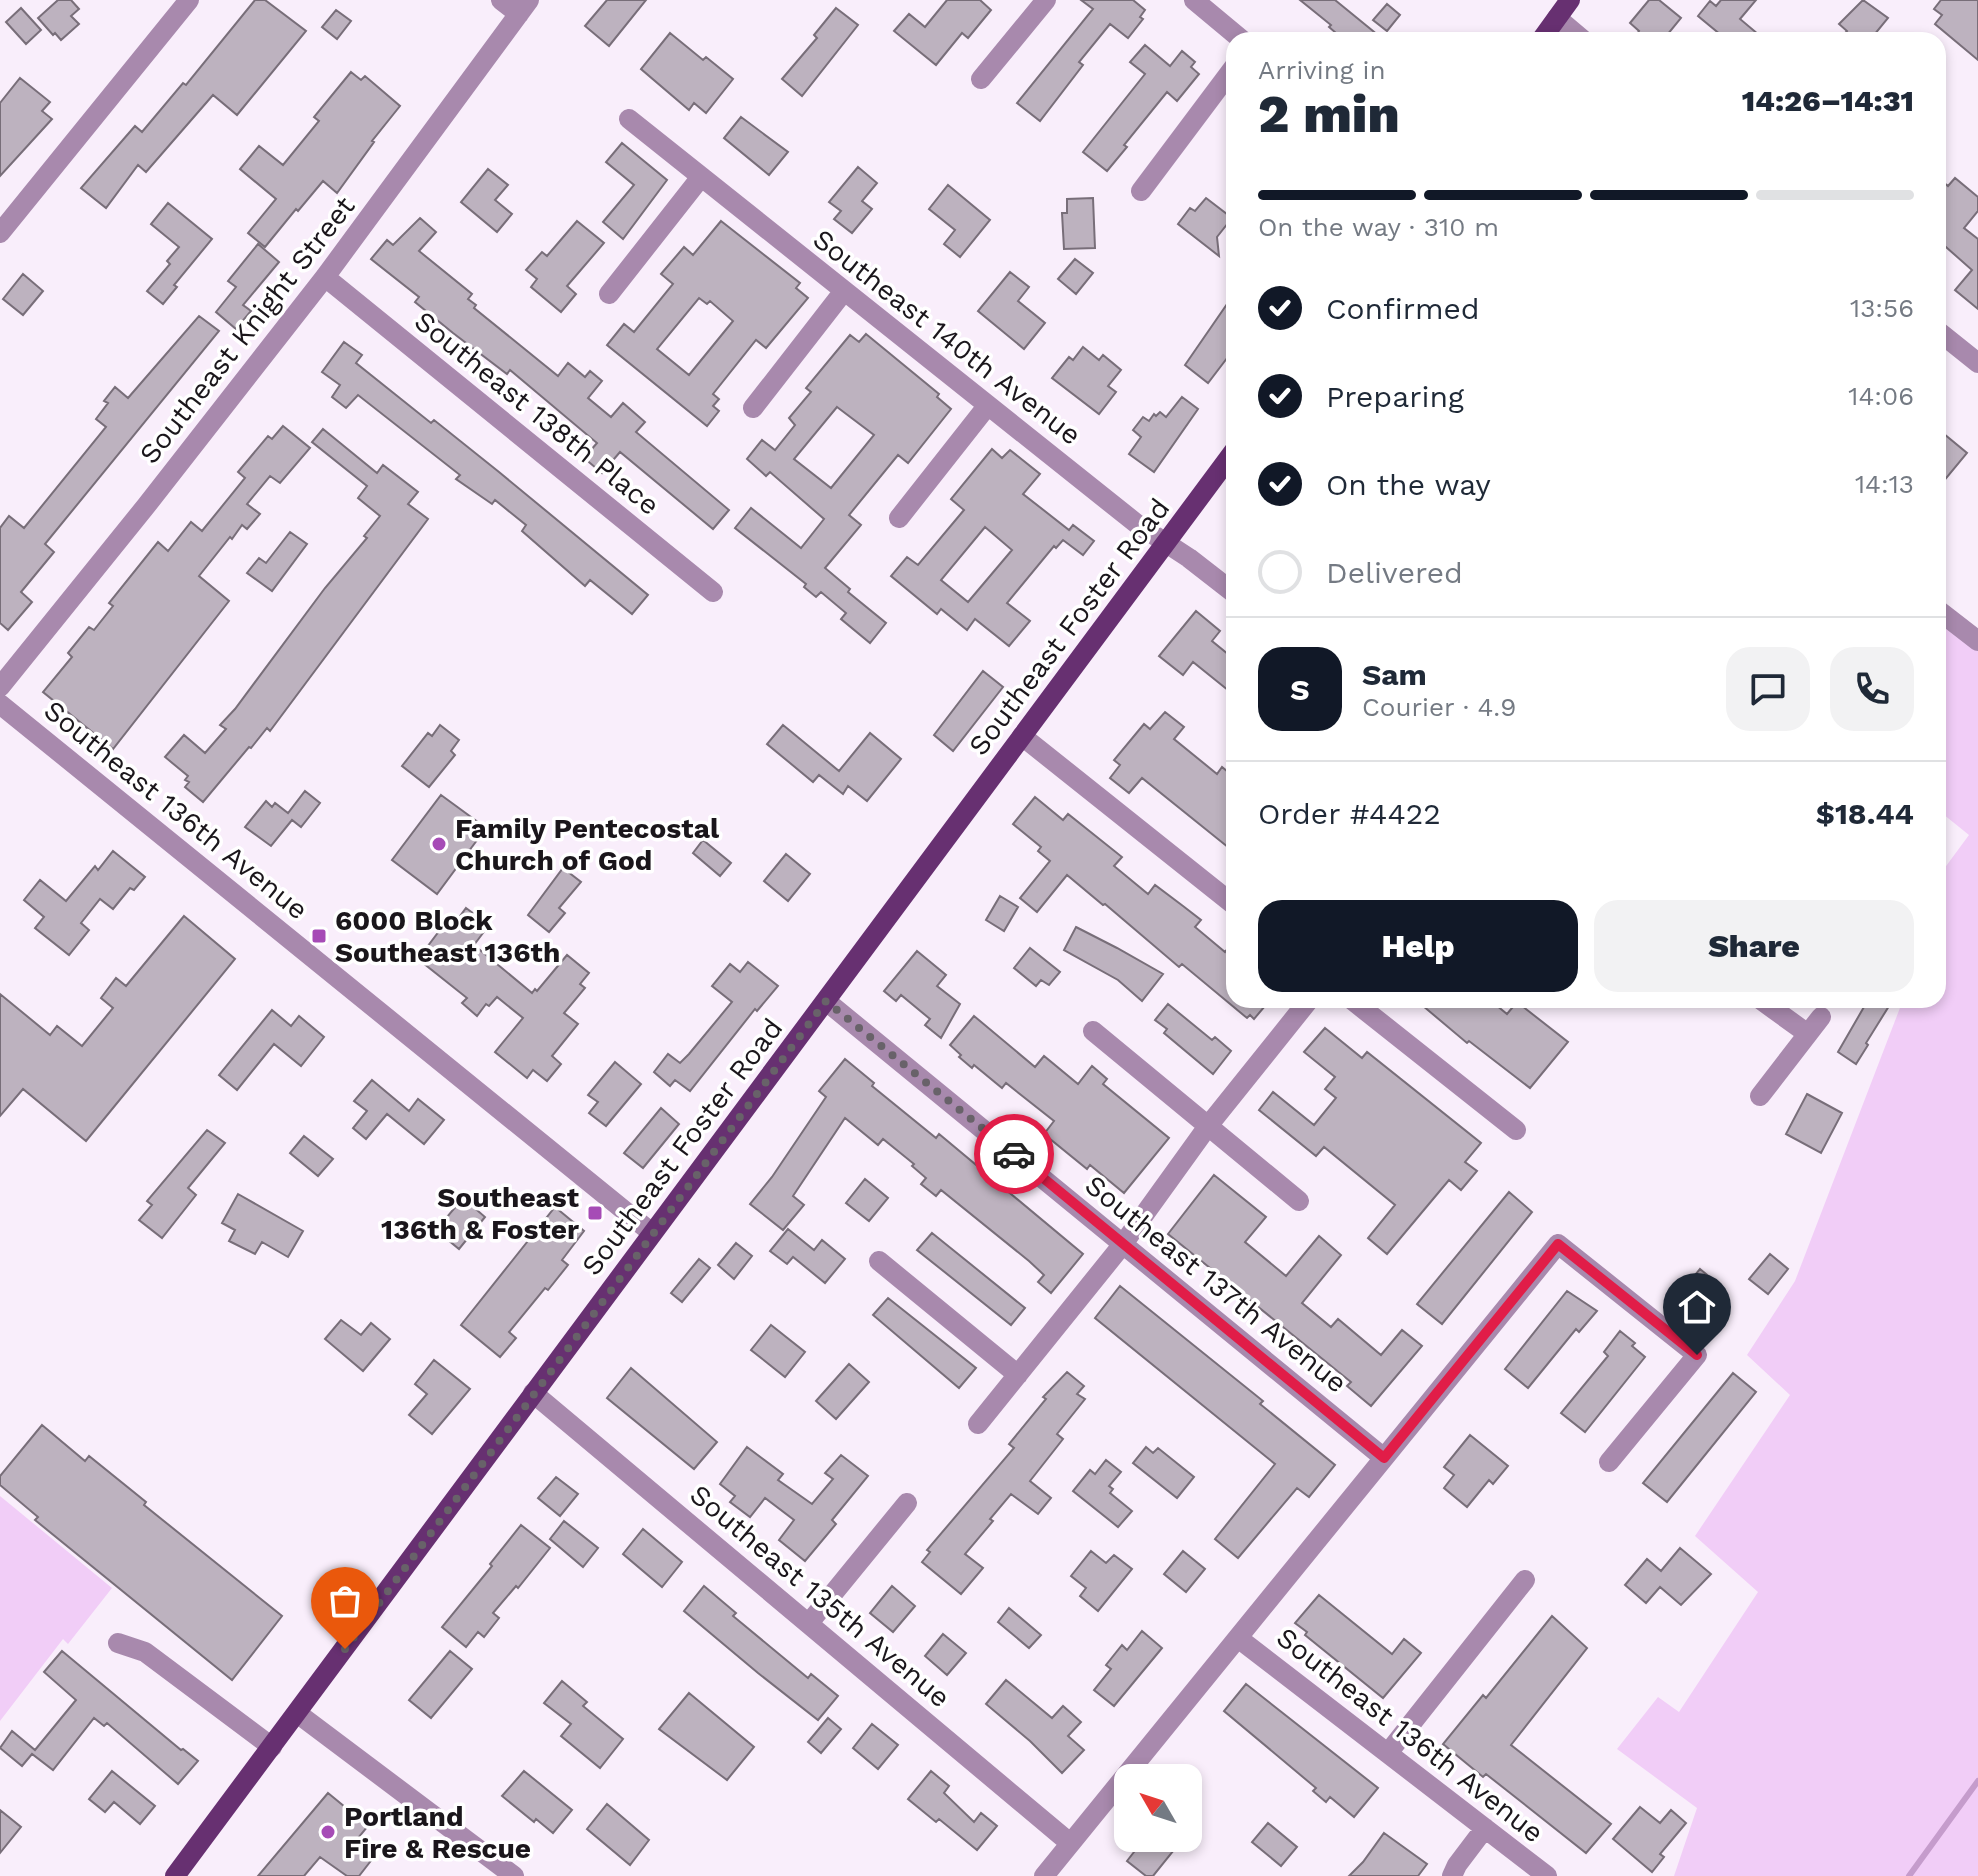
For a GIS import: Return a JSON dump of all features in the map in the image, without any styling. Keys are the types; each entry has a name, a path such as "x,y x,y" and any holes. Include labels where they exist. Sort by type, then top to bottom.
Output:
{"main road":[{"path":"1547,32 1570,0"},
{"name":"Southeast Foster Road","path":"175,1876 1226,462"}],"street":[{"path":"0,233 189,0"},
{"path":"501,0 524,7"},
{"path":"981,79 1046,0"},
{"path":"1194,0 1232,32"},
{"name":"Southeast Knight Street","path":"0,687 325,277 524,7"},
{"path":"1557,18 1574,32"},
{"path":"1141,191 1226,78"},
{"name":"Southeast 140th Avenue","path":"629,119 1137,524 1226,587"},
{"path":"609,294 701,177"},
{"name":"Southeast 138th Place","path":"325,277 713,592"},
{"path":"753,408 844,291"},
{"path":"1946,337 1978,363"},
{"path":"899,518 988,405"},
{"path":"1946,616 1978,641"},
{"name":"Southeast 136th Avenue","path":"0,704 652,1233"},
{"path":"1022,736 1226,899"},
{"name":"Southeast 137th Avenue","path":"826,1001 1384,1458"},
{"path":"978,1424 1123,1244 1208,1126 1303,1008"},
{"path":"1362,1008 1516,1130"},
{"path":"1772,1008 1808,1034"},
{"path":"1760,1096 1821,1017"},
{"path":"1093,1031 1299,1201"},
{"path":"1044,1876 1558,1244 1697,1355 1609,1462"},
{"path":"879,1261 1018,1375"},
{"name":"Southeast 135th Avenue","path":"533,1393 1070,1843"},
{"path":"809,1623 907,1503"},
{"path":"1388,1753 1525,1580"},
{"name":"Southeast 136th Avenue","path":"1238,1638 1547,1876"},
{"path":"118,1643 145,1652 272,1747"},
{"path":"297,1713 514,1876"},
{"path":"1452,1876 1485,1828"}],"shaded area":[{"path":"1946,613 1978,638 1978,1876 1674,1876 1697,1808 1617,1749 1658,1697 1679,1712 1758,1592 1695,1536 1790,1395 1747,1355 1795,1281 1900,1008 1946,1008 1946,866 1969,835 1946,816"},
{"path":"0,1496 112,1588 68,1644 63,1639 0,1721"}],"building":[{"path":"58,0 71,0 79,9 71,16 79,24 61,40 38,18"},
{"path":"255,0 265,0 306,31 237,115 213,95 146,172 138,165 106,208 81,188 135,126 142,132 183,83 186,85"},
{"path":"607,0 646,0 609,46 585,26"},
{"path":"947,0 980,0 991,10 968,38 962,33 936,65 894,31 909,14 925,27"},
{"path":"1081,0 1133,0 1145,10 1140,17 1143,19 1128,38 1110,24 1079,62 1083,65 1040,121 1017,103 1093,9"},
{"path":"1300,0 1335,0 1374,32 1335,32 1329,27 1331,25"},
{"path":"1649,0 1659,0 1681,18 1670,32 1638,32 1630,23"},
{"path":"1721,0 1756,0 1740,19 1755,32 1717,32 1698,16 1710,1 1716,6"},
{"path":"1863,0 1888,18 1877,32 1846,32 1839,24"},
{"path":"1941,0 1978,0 1978,60 1935,24 1942,15 1934,9"},
{"path":"1387,4 1400,15 1387,31 1373,20"},
{"path":"21,8 41,30 26,44 6,22"},
{"path":"836,8 858,25 802,96 782,79 817,38 814,35"},
{"path":"336,10 351,21 337,39 322,27"},
{"path":"670,33 733,79 706,113 694,103 689,110 641,69"},
{"path":"1145,45 1170,66 1182,51 1195,62 1191,67 1199,74 1177,101 1167,92 1107,171 1083,152 1145,74 1130,62"},
{"path":"351,72 361,80 365,76 400,106 337,193 323,181 265,247 248,233 276,199 240,169 259,146 283,165 319,121 314,117"},
{"path":"20,78 50,102 42,111 52,119 0,176 0,103"},
{"path":"741,117 788,152 769,175 724,138"},
{"path":"622,143 667,180 623,239 603,222 634,185 606,162"},
{"path":"858,167 877,183 862,201 872,209 852,233 834,219 841,211 829,202"},
{"path":"488,169 508,185 495,200 512,214 497,232 461,202"},
{"path":"1955,178 1978,197 1978,211 1964,228 1978,239 1978,309 1955,290 1972,270 1946,247 1946,184 1948,186"},
{"path":"948,185 990,220 960,257 944,244 955,230 929,209"},
{"path":"1093,198 1095,248 1064,249 1062,213 1067,213 1067,199"},
{"path":"1206,198 1226,213 1226,226 1217,237 1219,256 1178,224 1190,208 1195,211"},
{"path":"168,203 212,239 174,285 177,287 163,304 147,291 170,264 167,261 179,247 151,224"},
{"path":"420,218 436,232 419,251 472,294 468,299 476,305 474,308 558,376 568,363 585,377 590,371 602,381 588,398 611,417 623,403 645,422 636,432 729,510 713,529 620,452 602,473 584,458 597,443 510,370 507,374 453,333 415,302 419,297 371,259 387,240 393,245"},
{"path":"577,221 604,243 567,286 576,294 561,312 531,287 537,279 526,270 542,252 547,256"},
{"path":"721,221 800,283 796,288 808,298 766,348 756,340 713,394 719,399 713,406 719,411 707,426 607,345 624,324 634,332 673,284 661,274 684,247 693,255","holes":["699,298 707,304 710,301 733,321 689,375 657,349"]},
{"path":"258,244 279,262 243,305 251,311 236,329 216,312 236,287 228,281"},
{"path":"1075,259 1093,273 1076,294 1058,279"},
{"path":"1010,272 1029,287 1018,301 1045,323 1024,349 978,311"},
{"path":"23,274 43,291 23,315 3,299"},
{"path":"1226,306 1226,359 1208,383 1185,365"},
{"path":"199,316 219,331 45,544 54,552 21,592 32,602 8,630 0,623 0,528 9,516 24,528 106,427 96,419 115,387 128,398"},
{"path":"866,334 939,394 937,397 951,409 908,463 898,455 849,515 861,525 825,568 850,589 848,592 886,623 870,643 841,619 846,613 821,592 816,597 804,587 806,584 735,528 751,508 801,548 824,519 770,472 766,476 747,459 762,440 775,450 795,425 789,418 811,392 806,388 850,335 859,342","holes":["837,407 874,435 831,488 794,459"]},
{"path":"344,342 362,355 356,363 431,423 434,420 648,595 632,614 590,580 585,586 522,531 526,525 495,500 492,504 456,479 460,475 358,395 346,408 332,397 340,385 322,372"},
{"path":"1083,347 1099,360 1103,355 1121,370 1108,386 1116,392 1099,414 1052,378 1069,357 1073,360"},
{"path":"1182,397 1198,409 1154,472 1129,454 1141,437 1133,430 1143,417 1149,421 1160,412 1166,417"},
{"path":"283,426 310,448 280,483 270,476 247,504 260,514 247,529 242,525 232,539 230,537 199,576 229,601 113,749 43,692 72,657 68,653 89,627 94,630 113,606 109,603 158,542 168,551 191,522 202,531 245,478 238,472 268,436 272,439"},
{"path":"323,429 377,473 383,465 418,492 408,504 428,519 270,731 267,728 249,747 203,802 185,787 189,782 185,780 188,776 165,757 184,735 205,753 226,729 220,725 367,538 364,536 380,516 358,498 367,486 312,442"},
{"path":"1946,436 1967,453 1946,478"},
{"path":"992,449 1002,458 1010,450 1040,474 1023,494 1069,530 1073,525 1094,541 1083,555 1063,540 1056,548 1054,546 1007,603 1030,621 1009,646 975,619 967,630 941,609 937,614 891,576 907,557 918,565 964,510 951,499","holes":["985,527 1012,550 968,602 941,580"]},
{"path":"290,532 307,544 272,591 247,573 259,558 266,563"},
{"path":"1196,611 1220,631 1212,641 1226,652 1226,689 1193,662 1183,675 1159,656"},
{"path":"983,671 1003,687 953,751 934,735"},
{"path":"1165,712 1184,727 1174,739 1217,774 1222,767 1226,770 1226,846 1142,778 1129,793 1110,778 1120,765 1114,760 1144,724 1150,729"},
{"path":"440,725 459,740 451,751 455,755 429,787 402,766 428,733 432,736"},
{"path":"783,725 839,771 870,733 901,759 867,801 848,786 843,794 819,775 813,782 767,744"},
{"path":"305,791 320,803 301,827 292,820 271,846 245,827 266,801 272,807 275,803 288,813"},
{"name":"Family Pentecostal Church of God","path":"441,795 486,828 437,894 392,860"},
{"path":"1035,797 1063,820 1068,814 1122,857 1114,866 1148,894 1155,885 1201,920 1195,927 1226,951 1226,1001 1182,964 1179,967 1067,875 1037,912 1020,898 1050,861 1038,851 1041,847 1013,824"},
{"path":"703,840 731,863 720,876 693,853"},
{"path":"113,851 145,877 134,890 130,888 113,909 100,899 81,923 89,930 69,955 35,928 44,917 24,900 40,880 66,901 95,866 98,870"},
{"path":"786,854 810,874 788,901 764,881"},
{"path":"563,868 581,882 559,908 565,913 549,932 528,915"},
{"path":"1000,896 1018,907 1004,931 986,920"},
{"path":"466,908 489,925 474,945 532,993 567,955 589,973 580,984 585,988 564,1013 578,1024 552,1056 561,1064 547,1081 533,1070 527,1078 495,1052 523,1018 497,997 489,1006 486,1004 477,1016 462,1003 467,998 418,959 443,926 449,931"},
{"path":"184,916 235,959 86,1141 23,1089 0,1116 0,994 50,1035 57,1026 82,1046 113,1008 101,998 116,978 126,986"},
{"path":"1076,927 1163,974 1142,1001 1118,980 1064,950"},
{"path":"1030,948 1060,972 1049,985 1041,980 1036,986 1014,968"},
{"path":"917,951 946,975 937,986 960,1004 941,1038 925,1025 930,1019 901,995 896,1001 884,991"},
{"path":"748,962 778,986 757,1011 755,1009 690,1091 675,1080 670,1086 654,1072 668,1054 680,1063 689,1054 732,1002 712,986 730,964 740,972"},
{"path":"1168,1004 1212,1040 1215,1037 1231,1051 1213,1074 1164,1033 1167,1029 1155,1020"},
{"path":"1235,1008 1263,1008 1254,1019 1250,1015 1247,1018"},
{"path":"1425,1008 1500,1008 1507,1014 1512,1008 1525,1008 1568,1042 1530,1088 1469,1041 1467,1043"},
{"path":"1863,1008 1888,1008 1856,1064 1838,1052"},
{"path":"272,1010 291,1026 299,1016 324,1037 301,1066 274,1044 237,1090 219,1075"},
{"path":"974,1016 1035,1067 1044,1056 1078,1084 1092,1066 1107,1079 1103,1084 1169,1138 1124,1193 1090,1165 1087,1169 1044,1134 1054,1121 1006,1083 1002,1088 959,1057 961,1055 950,1045"},
{"path":"1325,1028 1362,1058 1367,1052 1481,1143 1465,1162 1477,1171 1461,1190 1449,1180 1387,1254 1368,1238 1395,1205 1324,1147 1316,1156 1259,1110 1273,1092 1314,1125 1336,1098 1325,1089 1335,1077 1304,1052"},
{"path":"845,1059 874,1083 872,1086 936,1138 939,1134 1083,1254 1051,1293 1038,1282 1044,1275 1029,1261 941,1190 936,1196 921,1184 926,1178 883,1139 878,1145 845,1118 793,1196 804,1205 783,1230 750,1204 826,1097 819,1091"},
{"path":"615,1062 641,1084 606,1126 589,1113 598,1102 588,1095"},
{"path":"372,1080 409,1111 418,1099 444,1120 424,1144 387,1114 366,1139 353,1128 367,1111 354,1101"},
{"path":"1807,1094 1842,1113 1821,1153 1786,1134"},
{"path":"661,1108 679,1124 643,1168 624,1153"},
{"path":"207,1130 225,1143 188,1188 196,1195 162,1238 139,1220 152,1205 147,1201"},
{"path":"304,1136 333,1159 318,1176 290,1153"},
{"path":"1214,1175 1266,1217 1245,1242 1286,1276 1319,1236 1341,1255 1302,1303 1331,1327 1338,1319 1381,1355 1402,1330 1422,1346 1371,1406 1347,1386 1351,1382 1168,1234"},
{"path":"865,1179 888,1198 869,1221 846,1203"},
{"path":"1509,1192 1532,1212 1442,1324 1417,1304"},
{"path":"238,1194 303,1231 288,1257 262,1242 255,1254 229,1241 235,1230 222,1223"},
{"path":"463,1198 485,1217 459,1249 436,1230"},
{"path":"555,1207 584,1231 562,1260 568,1265 509,1332 516,1338 500,1357 461,1325"},
{"path":"788,1229 814,1250 822,1240 845,1259 825,1283 793,1257 787,1264 770,1251"},
{"path":"932,1233 1025,1308 1011,1325 917,1250"},
{"path":"736,1243 752,1256 734,1279 718,1265"},
{"path":"1770,1254 1788,1269 1768,1294 1749,1279"},
{"path":"699,1259 710,1268 682,1302 671,1293"},
{"path":"1700,1269 1724,1289 1699,1319 1675,1299"},
{"path":"1120,1286 1263,1401 1260,1404 1335,1465 1309,1497 1297,1488 1238,1558 1215,1539 1275,1464 1095,1318"},
{"path":"1567,1291 1597,1311 1579,1332 1576,1329 1528,1388 1505,1369"},
{"path":"888,1298 976,1368 959,1388 873,1315"},
{"path":"341,1320 361,1335 371,1323 390,1339 363,1371 325,1339"},
{"path":"771,1325 805,1352 785,1377 751,1350"},
{"path":"1620,1331 1635,1343 1632,1346 1645,1357 1585,1432 1561,1413 1608,1356 1604,1352"},
{"path":"434,1360 470,1389 432,1434 409,1415 427,1394 415,1384"},
{"path":"849,1364 869,1382 836,1419 816,1401"},
{"path":"631,1368 717,1442 694,1469 607,1398"},
{"path":"1067,1372 1084,1386 1077,1394 1085,1399 1057,1434 1063,1439 1030,1481 1051,1498 1038,1514 1011,1494 965,1554 983,1568 961,1594 922,1562 930,1552 927,1550 1014,1448 1009,1444 1046,1399 1043,1397"},
{"path":"1733,1373 1756,1392 1667,1502 1643,1483"},
{"path":"42,1425 85,1461 89,1456 146,1502 144,1505 282,1616 232,1680 35,1520 38,1517 0,1485 0,1476"},
{"path":"1470,1435 1508,1466 1493,1484 1489,1480 1467,1507 1444,1488 1454,1475 1444,1467"},
{"path":"747,1447 783,1474 778,1480 812,1504 833,1479 825,1473 841,1455 868,1476 832,1520 836,1524 805,1561 779,1540 794,1520 765,1498 750,1517 730,1502 735,1496 720,1484"},
{"path":"1146,1447 1153,1453 1158,1448 1194,1477 1177,1498 1133,1463"},
{"path":"1106,1460 1121,1472 1109,1486 1113,1489 1110,1493 1132,1511 1118,1527 1073,1491 1090,1470 1095,1474"},
{"path":"556,1477 578,1494 560,1516 538,1498"},
{"path":"564,1521 598,1548 583,1567 550,1539"},
{"path":"521,1525 550,1548 493,1613 499,1618 484,1637 478,1632 466,1647 442,1627"},
{"path":"643,1529 682,1562 662,1587 623,1554"},
{"path":"1680,1548 1711,1574 1681,1605 1660,1587 1646,1603 1625,1585 1647,1559 1661,1571"},
{"path":"1091,1551 1106,1563 1114,1555 1132,1569 1098,1611 1080,1596 1086,1588 1071,1576"},
{"path":"1183,1551 1205,1569 1186,1592 1164,1574"},
{"path":"704,1586 736,1613 733,1616 808,1678 811,1674 838,1696 818,1720 684,1611"},
{"path":"892,1586 915,1606 893,1632 870,1613"},
{"path":"1319,1595 1392,1654 1404,1639 1421,1653 1383,1698 1305,1635 1307,1632 1295,1623"},
{"path":"1009,1608 1041,1635 1029,1648 998,1622"},
{"path":"1552,1616 1587,1648 1511,1745 1611,1824 1586,1853 1443,1744 1483,1695 1486,1698"},
{"path":"1142,1631 1162,1648 1114,1706 1094,1690 1111,1669 1106,1665 1122,1645 1127,1650"},
{"path":"943,1634 966,1653 947,1675 925,1656"},
{"path":"62,1651 198,1761 178,1784 107,1723 104,1726 94,1718 53,1770 32,1754 22,1766 0,1748 12,1731 35,1750 76,1700 44,1672"},
{"path":"450,1651 472,1669 431,1718 409,1700"},
{"path":"1006,1680 1052,1718 1063,1706 1081,1722 1068,1736 1084,1750 1062,1773 986,1704"},
{"path":"562,1681 587,1702 583,1706 623,1739 600,1768 561,1736 571,1724 544,1703"},
{"path":"1246,1684 1378,1788 1354,1817 1330,1797 1326,1802 1313,1791 1316,1788 1224,1711"},
{"path":"689,1693 754,1747 727,1780 659,1729"},
{"path":"828,1718 841,1729 821,1753 808,1742"},
{"path":"872,1724 898,1745 878,1769 853,1748"},
{"path":"112,1771 155,1806 140,1824 114,1802 105,1812 89,1799"},
{"path":"524,1771 572,1810 553,1833 502,1796"},
{"path":"931,1771 949,1786 944,1793 974,1822 981,1813 997,1826 977,1850 908,1799"},
{"name":"Portland Fire & Rescue","path":"328,1793 368,1826 358,1838 377,1853 359,1876 347,1876 320,1857 304,1876 258,1876"},
{"path":"607,1804 649,1840 630,1865 587,1829"},
{"path":"1640,1807 1660,1823 1671,1810 1686,1823 1660,1854 1664,1857 1652,1872 1613,1839"},
{"path":"0,1810 21,1827 0,1853"},
{"path":"1268,1823 1297,1847 1281,1866 1252,1842"},
{"path":"1384,1833 1427,1864 1418,1876 1349,1876 1363,1862"},
{"path":"1134,1852 1172,1852 1153,1876 1146,1876 1127,1861"}],"waterway":[{"path":"1909,1876 1978,1781"}],"way so far":[{"path":"345,1649 826,1001 1014,1154"}],"place":[{"name":"Family Pentecostal Church of God","path":"439,844"},
{"name":"6000 Block Southeast 136th","path":"319,936"},
{"name":"Southeast 136th & Foster","path":"595,1213"},
{"name":"Portland Fire & Rescue","path":"328,1832"}],"route":[{"path":"1014,1154 1384,1458 1558,1244 1697,1355"}]}
